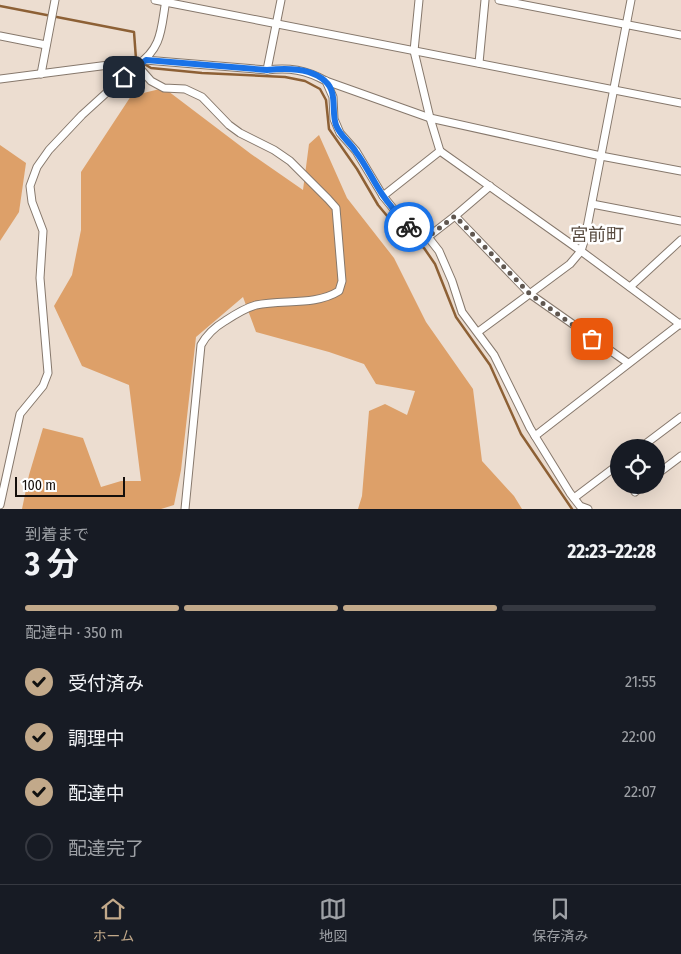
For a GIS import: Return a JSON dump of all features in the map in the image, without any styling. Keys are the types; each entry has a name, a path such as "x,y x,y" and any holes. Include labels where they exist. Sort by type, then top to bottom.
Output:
{"street":[{"path":"42,74 55,0"},
{"path":"155,0 681,103"},
{"path":"267,70 281,0"},
{"path":"419,0 414,51 440,151 681,324 535,436"},
{"path":"479,63 486,0"},
{"path":"499,0 681,35"},
{"path":"478,332 570,264 581,251 586,238 631,0"},
{"path":"0,504 20,414 43,386 48,373 40,278 44,231 32,202 30,186 37,166 49,150 82,115 137,65 146,60 159,41 165,1"},
{"path":"0,36 46,45"},
{"path":"146,60 267,70 284,68 300,70 313,74 326,82 430,118 601,156 681,171"},
{"path":"0,78 124,63 137,65 151,81 164,88 185,89 202,96 229,125 290,161 336,208 342,281 339,292 324,298 255,306 227,319 206,336 201,345 185,509"},
{"path":"326,82 333,97 334,119 340,133 356,151 383,196 409,228 428,237 439,251 452,281 462,312 494,355 535,436 574,498 580,506 588,509"},
{"path":"383,196 440,151"},
{"path":"428,237 490,186"},
{"path":"592,204 681,221"},
{"path":"455,216 530,294 628,363"},
{"path":"630,287 681,240"},
{"path":"652,439 681,417"},
{"path":"665,468 681,456"},
{"path":"574,498 610,473"}],"shaded area":[{"path":"164,88 251,154 303,190 309,144 319,135 347,198 394,258 426,322 473,389 482,461 514,496 522,509 358,509 362,496 369,411 385,404 407,415 415,391 376,384 364,364 329,352 256,332 243,297 196,337 181,470 174,505 161,509 22,509 29,475 43,428 83,438 101,487 121,481 141,481 129,385 82,366 54,306 72,275 81,230 81,172 131,96"},
{"path":"0,145 26,163 19,212 0,241"}],"waterway":[{"path":"0,6 134,32 136,59 151,68 202,73 285,77 305,81 320,89 326,100 329,129 357,169 378,205 403,235 424,248 435,264 456,317 490,365 521,434 572,509"}],"way so far":[{"path":"409,227 428,237 455,216 530,294 592,339"}],"district":[{"name":"宮前町","path":"597,235"}],"route":[{"path":"124,77 137,65 146,60 267,70 284,68 313,74 326,82 331,91 334,119 340,133 356,151 383,196 409,227"}]}
